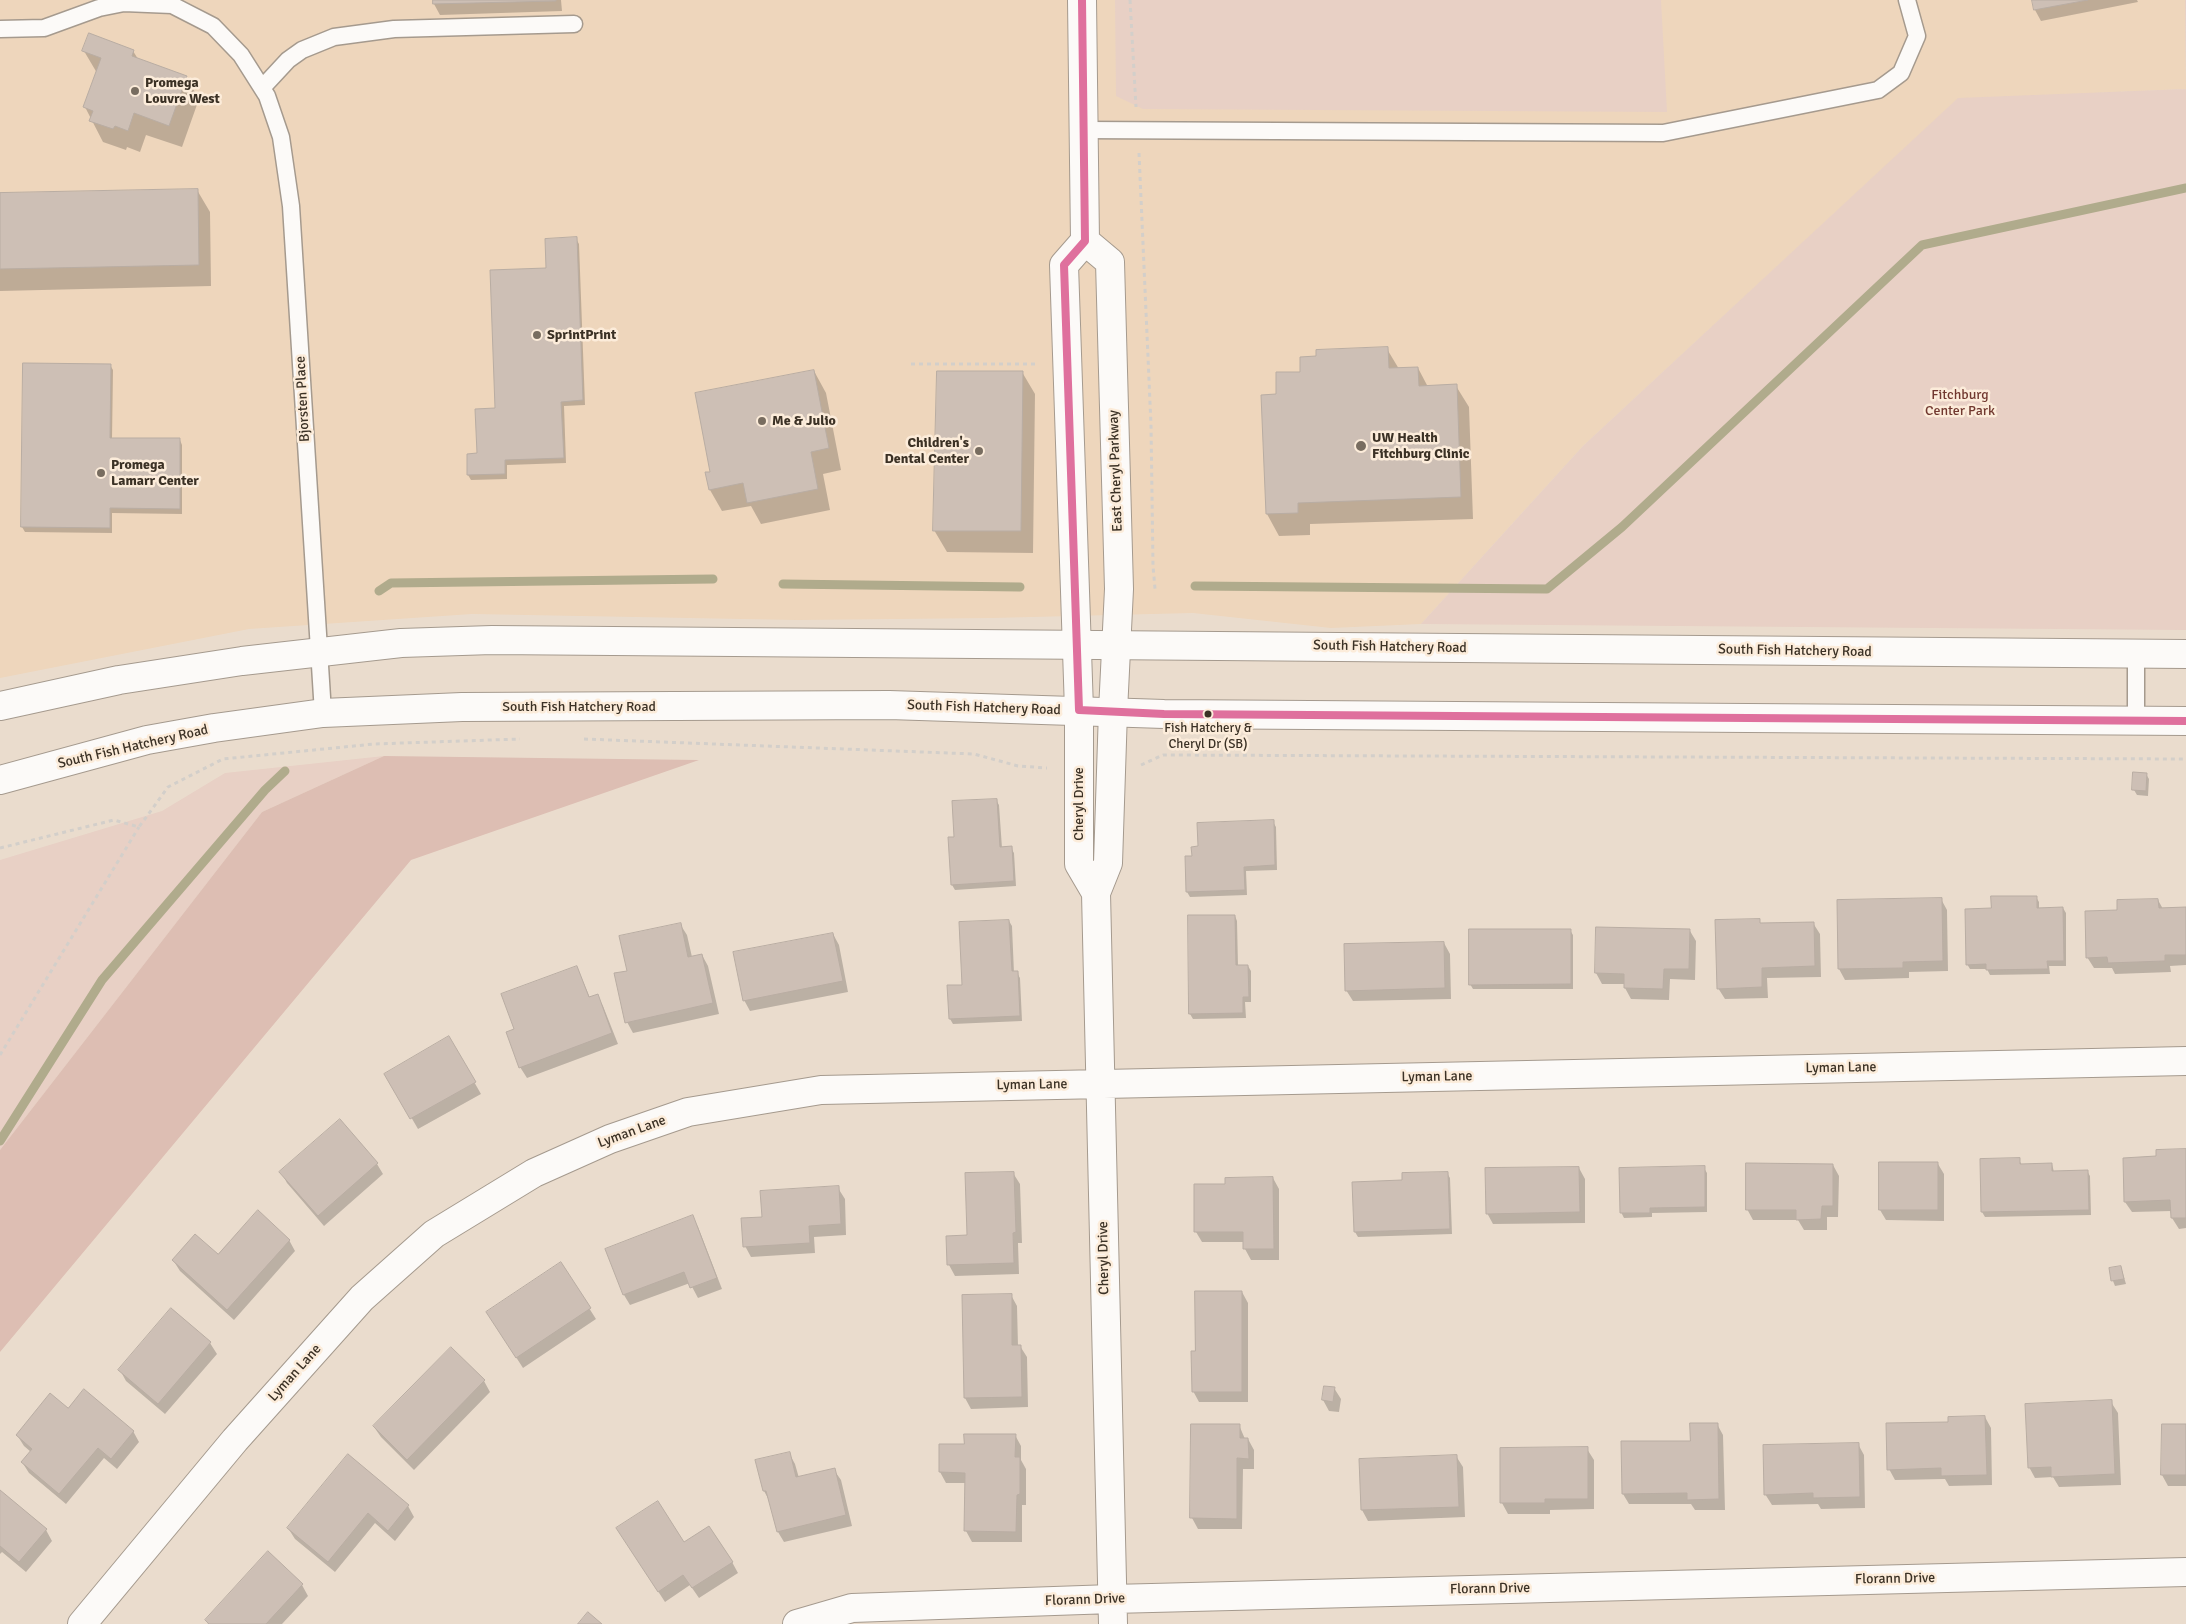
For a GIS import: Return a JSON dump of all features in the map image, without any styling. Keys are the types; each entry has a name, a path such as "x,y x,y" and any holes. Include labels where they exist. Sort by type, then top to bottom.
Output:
{"street":[{"path":"1079,710 1064,265 1085,241 1082,0"},
{"name":"East Cheryl Parkway","path":"1085,241 1110,262 1119,589 1113,711"},
{"name":"South Fish Hatchery Road","path":"0,706 119,680 242,661 400,643 492,640 1031,646 1078,644 2186,654"},
{"name":"South Fish Hatchery Road","path":"0,780 147,740 214,728 323,713 462,707 889,705 1174,714 2186,721"},
{"name":"Cheryl Drive","path":"1079,710 1078,864 1096,893"},
{"name":"Cheryl Drive","path":"1112,1611 1096,893 1108,863 1113,711"},
{"name":"Lyman Lane","path":"82,1624 235,1440 362,1298 434,1234 534,1173 610,1138 688,1112 821,1090 2186,1061"},
{"name":"Florann Drive","path":"797,1624 852,1608 1112,1611 2186,1572"}],"lane":[{"path":"1083,130 1663,133 1878,90 1901,72 1917,36 1907,0"},
{"name":"Bjorsten Place","path":"0,29 44,28 99,8 124,3 172,5 213,26 241,54 267,96 281,137 291,206 323,713"},
{"path":"262,88 295,55 334,37 394,29 574,24"},
{"path":"2136,654 2136,720"}],"path":[{"path":"1130,0 1135,99"},
{"path":"1140,166 1151,425 1155,589"},
{"path":"911,364 1038,364"},
{"path":"577,738 974,754 1018,766 1047,768"},
{"path":"0,1055 139,827 168,787 223,760 374,744 529,739"},
{"path":"1133,768 1163,755 2186,759"},
{"path":"0,848 114,820 139,827"}],"shaded area":[{"path":"0,0 2185,0 2186,89 1958,99 1583,446 1421,624 1331,628 1193,613 797,620 472,614 249,629 0,678"},
{"path":"384,756 699,760 411,860 0,1352 0,1150 262,812"}],"green space":[{"path":"1115,0 1661,0 1667,112 1143,109 1116,96"},
{"path":"2185,0 2186,0 2186,89"},
{"name":"Fitchburg Center Park","path":"2186,89 2186,630 1421,624 1583,446 1958,98"},
{"path":"384,756 262,812 0,1150 0,860 162,811 225,773"}],"building":[{"path":"433,0 556,0 556,1 433,4"},
{"path":"2032,0 2088,0 2034,10"},
{"name":"Promega Louvre West","path":"89,33 134,50 132,56 187,76 169,126 134,113 128,131 115,126 113,129 89,121 93,111 83,107 101,58 82,51"},
{"path":"198,189 199,265 0,269 0,193"},
{"name":"SprintPrint","path":"577,237 583,400 561,402 564,458 505,460 505,474 467,475 467,454 477,453 475,409 495,408 490,270 546,268 545,239"},
{"name":"UW Health Fitchburg Clinic","path":"1388,347 1389,368 1418,367 1419,386 1457,384 1461,497 1298,503 1298,513 1266,514 1261,395 1276,394 1276,372 1300,372 1300,357 1316,356 1316,350"},
{"name":"Promega Lamarr Center","path":"23,363 111,364 110,438 180,438 180,509 110,508 110,528 21,527"},
{"name":"Me & Julio","path":"814,370 829,448 811,452 818,489 747,503 743,483 709,490 705,472 710,472 695,393"},
{"name":"Children's Dental Center","path":"937,371 1023,371 1021,531 933,531"},
{"path":"2133,772 2147,773 2146,791 2132,790"},
{"path":"997,799 1000,847 1012,846 1014,881 951,885 948,837 954,837 952,801"},
{"path":"1274,820 1275,865 1244,867 1245,890 1186,892 1185,856 1192,856 1191,847 1198,846 1197,823"},
{"path":"1991,896 2037,896 2037,908 2063,907 2064,961 2047,961 2048,969 1986,970 1986,964 1966,965 1965,909 1991,908"},
{"path":"1942,898 1943,961 1903,962 1903,968 1838,969 1837,900"},
{"path":"2158,899 2159,908 2186,907 2186,955 2165,955 2165,961 2108,963 2107,957 2086,958 2085,911 2117,910 2117,900"},
{"path":"1188,915 1235,915 1236,965 1248,965 1249,997 1243,997 1243,1013 1189,1014"},
{"path":"1760,919 1760,923 1814,922 1815,966 1762,968 1762,987 1717,989 1715,920"},
{"path":"1009,920 1012,971 1018,971 1020,1016 949,1019 947,985 962,985 959,922"},
{"path":"681,923 688,957 702,954 713,1003 625,1023 614,973 627,971 619,936"},
{"path":"1596,927 1690,929 1689,969 1664,969 1663,989 1624,988 1624,974 1595,973"},
{"path":"1469,929 1571,929 1571,984 1469,985"},
{"path":"833,933 843,981 743,1001 733,952"},
{"path":"1444,942 1445,988 1345,991 1344,944"},
{"path":"577,966 589,997 598,994 612,1033 519,1068 506,1032 514,1029 501,994"},
{"path":"449,1036 476,1082 410,1119 384,1074"},
{"path":"340,1119 378,1163 318,1216 279,1172"},
{"path":"2186,1149 2186,1218 2171,1218 2170,1200 2124,1202 2123,1158 2156,1156 2156,1150"},
{"path":"2020,1158 2020,1164 2052,1163 2052,1171 2088,1170 2089,1210 1981,1212 1980,1159"},
{"path":"1879,1162 1938,1162 1938,1210 1879,1210"},
{"path":"1746,1163 1833,1164 1833,1206 1822,1206 1821,1219 1796,1220 1796,1210 1746,1210"},
{"path":"1705,1166 1705,1207 1650,1208 1650,1213 1620,1213 1619,1168"},
{"path":"1579,1167 1580,1212 1486,1214 1485,1168"},
{"path":"1014,1172 1016,1232 1013,1233 1014,1263 947,1265 946,1236 967,1235 965,1173"},
{"path":"1448,1172 1450,1229 1354,1232 1352,1182 1402,1180 1402,1173"},
{"path":"1273,1177 1274,1249 1243,1249 1243,1232 1194,1232 1194,1184 1225,1184 1225,1178"},
{"path":"839,1186 841,1224 809,1226 810,1243 743,1247 741,1218 762,1217 760,1191"},
{"path":"258,1210 290,1240 227,1310 172,1260 195,1234 218,1254"},
{"path":"693,1215 717,1278 690,1288 684,1272 623,1295 605,1249"},
{"path":"561,1262 591,1308 516,1358 486,1312"},
{"path":"2121,1266 2124,1279 2111,1281 2109,1268"},
{"path":"1195,1291 1242,1291 1242,1392 1192,1392 1191,1351 1195,1351"},
{"path":"1012,1294 1012,1345 1021,1345 1022,1397 964,1398 962,1295"},
{"path":"171,1308 211,1342 158,1404 118,1370"},
{"path":"451,1347 485,1380 407,1460 373,1426"},
{"path":"1324,1386 1335,1387 1333,1402 1322,1400"},
{"path":"84,1389 134,1431 111,1459 98,1448 59,1494 21,1462 32,1449 16,1435 50,1393 68,1408"},
{"path":"2112,1400 2115,1474 2051,1477 2051,1467 2028,1468 2025,1404"},
{"path":"1985,1416 1987,1475 1941,1476 1941,1468 1887,1470 1886,1423 1948,1422 1948,1417"},
{"path":"1690,1423 1718,1423 1719,1499 1687,1500 1687,1493 1622,1494 1621,1441 1690,1441"},
{"path":"1191,1424 1240,1424 1240,1438 1248,1438 1249,1459 1237,1458 1237,1519 1190,1518"},
{"path":"2162,1424 2186,1424 2186,1475 2161,1475"},
{"path":"964,1434 1016,1434 1015,1457 1020,1457 1020,1494 1017,1495 1016,1532 964,1531 965,1473 939,1472 939,1444 964,1444"},
{"path":"1859,1443 1860,1497 1813,1498 1813,1493 1764,1495 1763,1445"},
{"path":"1588,1447 1588,1499 1545,1499 1545,1503 1500,1503 1500,1448"},
{"path":"790,1452 796,1477 835,1468 846,1515 777,1532 755,1460"},
{"path":"348,1454 409,1505 388,1531 368,1513 328,1562 287,1528"},
{"path":"1457,1455 1459,1507 1361,1510 1359,1459"},
{"path":"0,1490 47,1529 19,1562 0,1546"},
{"path":"658,1501 684,1542 709,1526 733,1562 692,1588 683,1575 658,1592 616,1528"},
{"path":"268,1551 303,1584 266,1624 209,1624 205,1620"},
{"path":"588,1612 602,1624 578,1624"}],"waterway":[{"path":"1195,586 1547,589 1622,527 1922,245 2186,188"},
{"path":"379,591 391,583 713,579"},
{"path":"783,584 1020,587"},
{"path":"0,1141 102,980 265,790 285,771"}],"transit line":[{"path":"1082,0 1085,241 1064,265 1079,710 1164,714 2186,721"}],"place":[{"name":"Promega Louvre West","path":"135,91"},
{"name":"SprintPrint","path":"537,335"},
{"name":"Me & Julio","path":"762,421"},
{"name":"UW Health Fitchburg Clinic","path":"1361,446"},
{"name":"Children's Dental Center","path":"979,451"},
{"name":"Promega Lamarr Center","path":"101,473"},
{"name":"Fish Hatchery & Cheryl Dr (SB)","path":"1208,714"}]}
